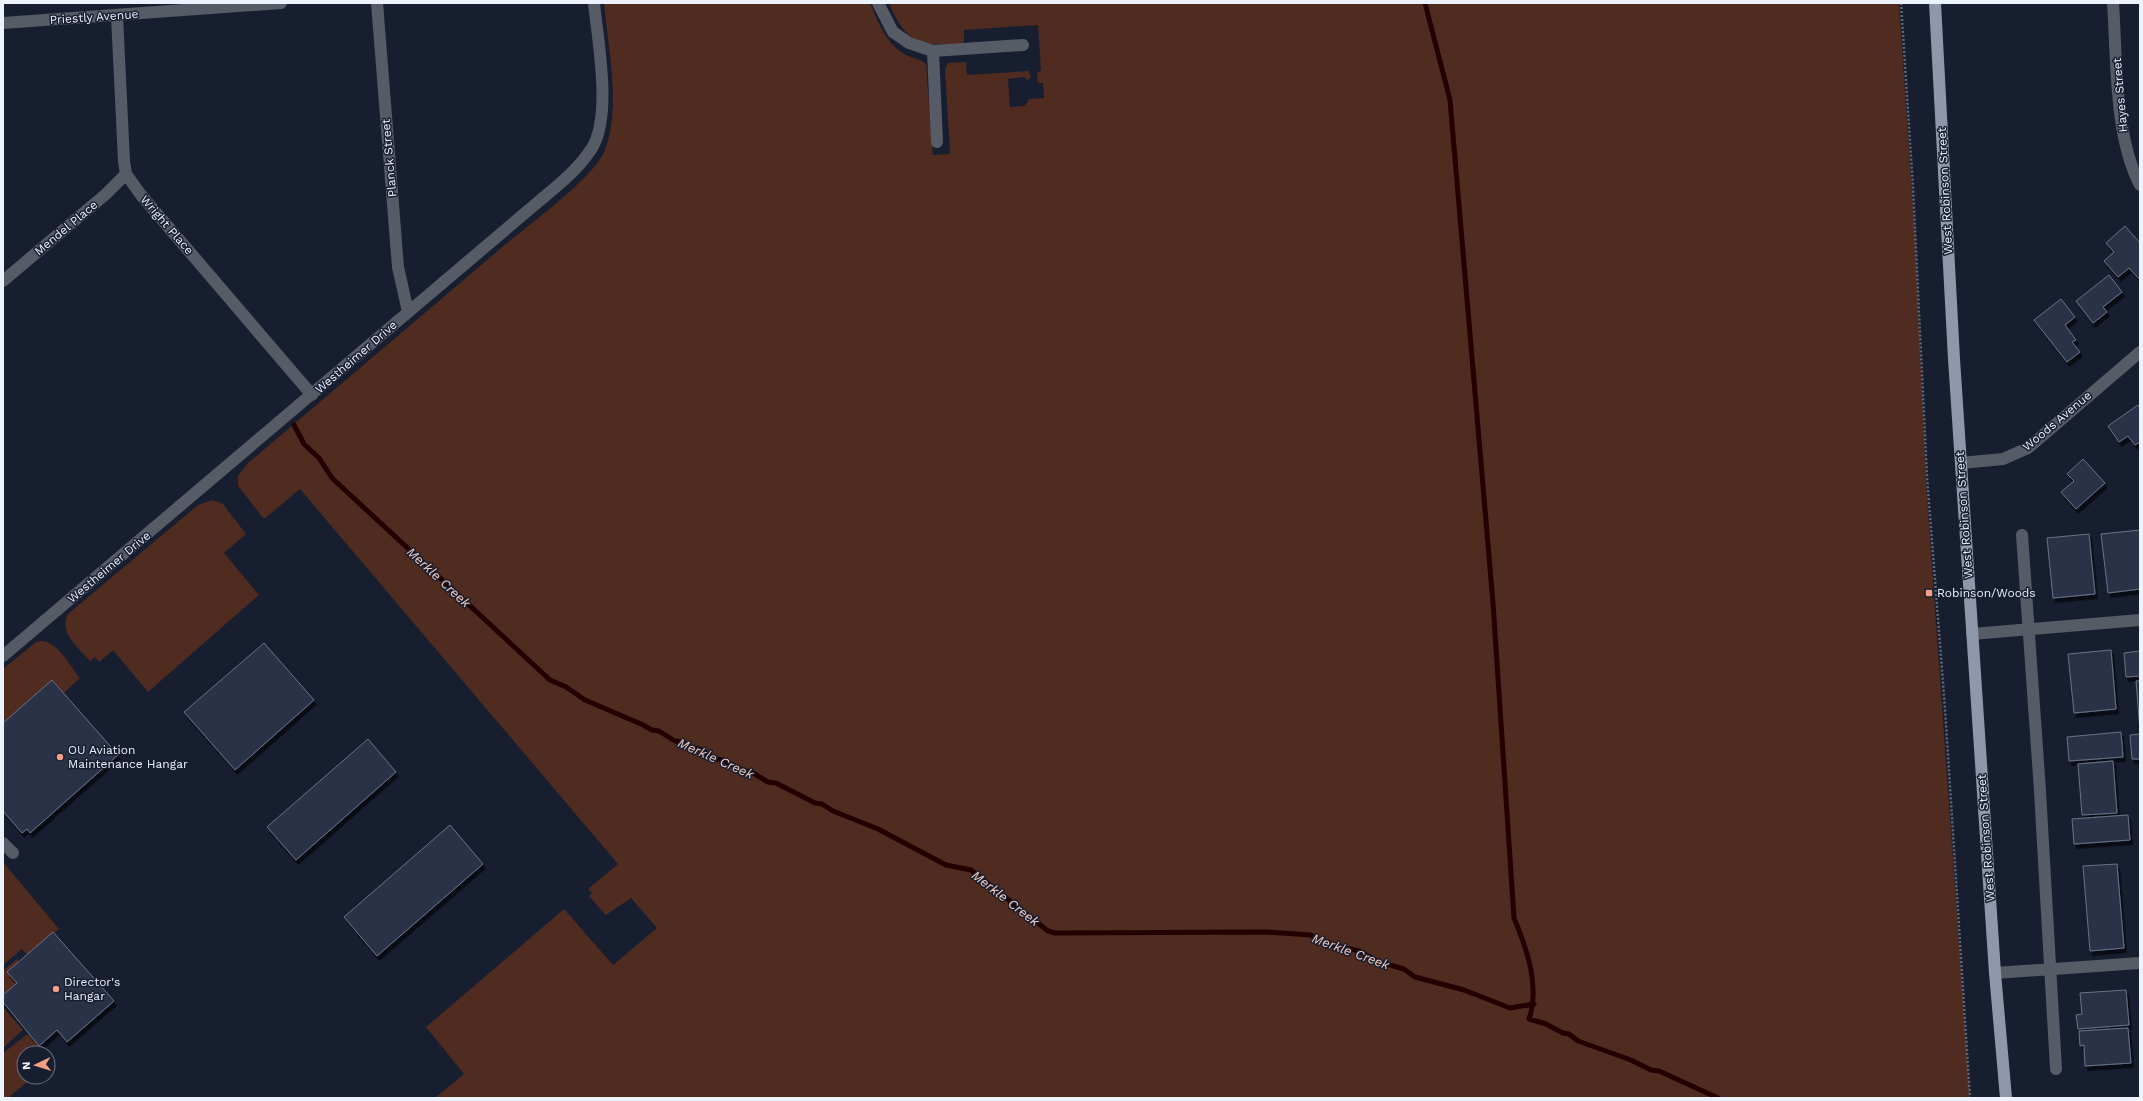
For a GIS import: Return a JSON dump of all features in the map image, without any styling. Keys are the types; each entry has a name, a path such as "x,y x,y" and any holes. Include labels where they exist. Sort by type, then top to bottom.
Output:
{"main road":[{"name":"West Robinson Street","path":"1934,3 1954,359 1972,634 1995,973 2006,1098"}],"street":[{"name":"Priestly Avenue","path":"3,23 281,3"},
{"name":"Planck Street","path":"377,3 398,267 408,312"},
{"name":"Westheimer Drive","path":"3,656 568,176 583,161 593,147 603,114 594,3"},
{"path":"878,3 893,32 909,43 933,52 1023,45"},
{"name":"Hayes Street","path":"2113,3 2122,126 2125,147 2140,185"},
{"path":"117,16 126,174"},
{"path":"933,52 937,142"},
{"name":"Mendel Place","path":"3,280 106,194 126,174"},
{"name":"Wright Place","path":"126,174 141,194 312,394"},
{"name":"Woods Avenue","path":"1961,463 2003,459 2028,448 2140,352"},
{"path":"2022,535 2056,1069"},
{"path":"1972,634 2140,620"},
{"path":"3,843 13,853"},
{"path":"1995,973 2140,963"}],"path":[{"path":"1901,3 1913,188 1926,477 1945,709 1970,1098"}],"shaded area":[{"path":"604,3 870,3 876,18 893,45 906,55 926,64 933,155 950,154 945,69 948,63 966,62 967,75 1029,71 1031,78 1027,80 1025,77 1008,79 1010,107 1025,106 1029,99 1044,98 1043,83 1038,83 1037,73 1041,70 1038,25 964,30 964,41 962,44 925,43 908,35 895,17 889,3 1899,3 1915,239 1926,483 1970,1098 435,1098 464,1074 426,1027 564,909 613,965 657,928 631,898 606,915 589,896 592,893 588,889 618,864 300,489 264,519 238,486 238,476 248,463 560,200 598,163 604,152 609,135 613,98 611,59"},
{"path":"212,500 223,504 246,534 224,553 259,595 148,692 113,650 99,662 95,657 90,661 71,640 68,634 66,621 68,614 198,505"},
{"path":"36,642 46,642 57,649 80,678 64,693 52,680 3,723 3,669"},
{"path":"3,862 59,929 27,955 22,949 3,965"},
{"path":"17,959 19,962 7,972 17,983 3,995 3,971"},
{"path":"3,1007 23,1030 3,1048"},
{"path":"29,1033 39,1045 16,1045 16,1085 23,1085 8,1098 3,1098 3,1053"}],"building":[{"path":"2125,226 2140,243 2140,280 2129,268 2118,277 2104,261 2114,252 2106,243"},
{"path":"2109,275 2122,292 2103,307 2107,312 2093,323 2076,301"},
{"path":"2061,299 2075,317 2065,325 2076,340 2072,342 2080,352 2067,362 2034,320"},
{"path":"2138,405 2140,408 2140,442 2135,445 2128,436 2119,442 2108,426"},
{"path":"2083,459 2105,483 2076,509 2061,492 2074,481 2067,474"},
{"path":"2140,530 2140,589 2108,593 2101,534"},
{"path":"2089,534 2095,594 2053,598 2047,538"},
{"path":"264,643 314,700 235,770 184,712"},
{"path":"2111,650 2116,709 2074,713 2068,654"},
{"path":"2140,651 2140,676 2126,677 2124,653"},
{"name":"OU Aviation Maintenance Hangar","path":"52,680 118,755 30,833 27,829 22,833 3,811 3,723"},
{"path":"2136,681 2140,681 2140,730"},
{"path":"2121,732 2123,757 2069,761 2067,737"},
{"path":"2140,734 2140,759 2132,759 2130,735"},
{"path":"368,739 396,772 296,860 267,827"},
{"path":"2113,761 2117,813 2082,815 2078,764"},
{"path":"2128,815 2130,840 2074,844 2072,819"},
{"path":"450,825 483,864 377,956 344,917"},
{"path":"2117,864 2124,948 2090,951 2083,866"},
{"name":"Director's Hangar","path":"53,932 114,1001 67,1042 57,1030 40,1045 38,1045 3,1002 3,995 17,983 7,972"},
{"path":"2126,990 2129,1025 2078,1029 2076,1015 2082,1014 2080,993"},
{"path":"2128,1028 2131,1063 2085,1066 2084,1045 2080,1046 2079,1031"}],"waterway":[{"path":"1425,3 1450,100 1493,603 1514,918 1527,955 1533,981 1532,1006 1529,1019 1546,1024 1563,1033 1569,1034 1578,1041 1631,1060 1651,1070 1659,1071 1718,1098"},
{"name":"Merkle Creek","path":"294,425 304,444 319,458 332,478 550,680 566,687 585,700 652,730 659,731 675,741 683,742 692,748 700,749 716,759 723,760 742,770 753,773 768,782 776,783 815,803 822,804 833,811 878,829 946,865 971,870 1048,931 1055,933 1266,932 1311,935 1320,942 1359,951 1379,962 1404,969 1415,977 1464,990 1510,1008 1534,1004"}],"place":[{"name":"Robinson/Woods","path":"1929,593"},
{"name":"OU Aviation Maintenance Hangar","path":"60,757"},
{"name":"Director's Hangar","path":"56,989"}]}
